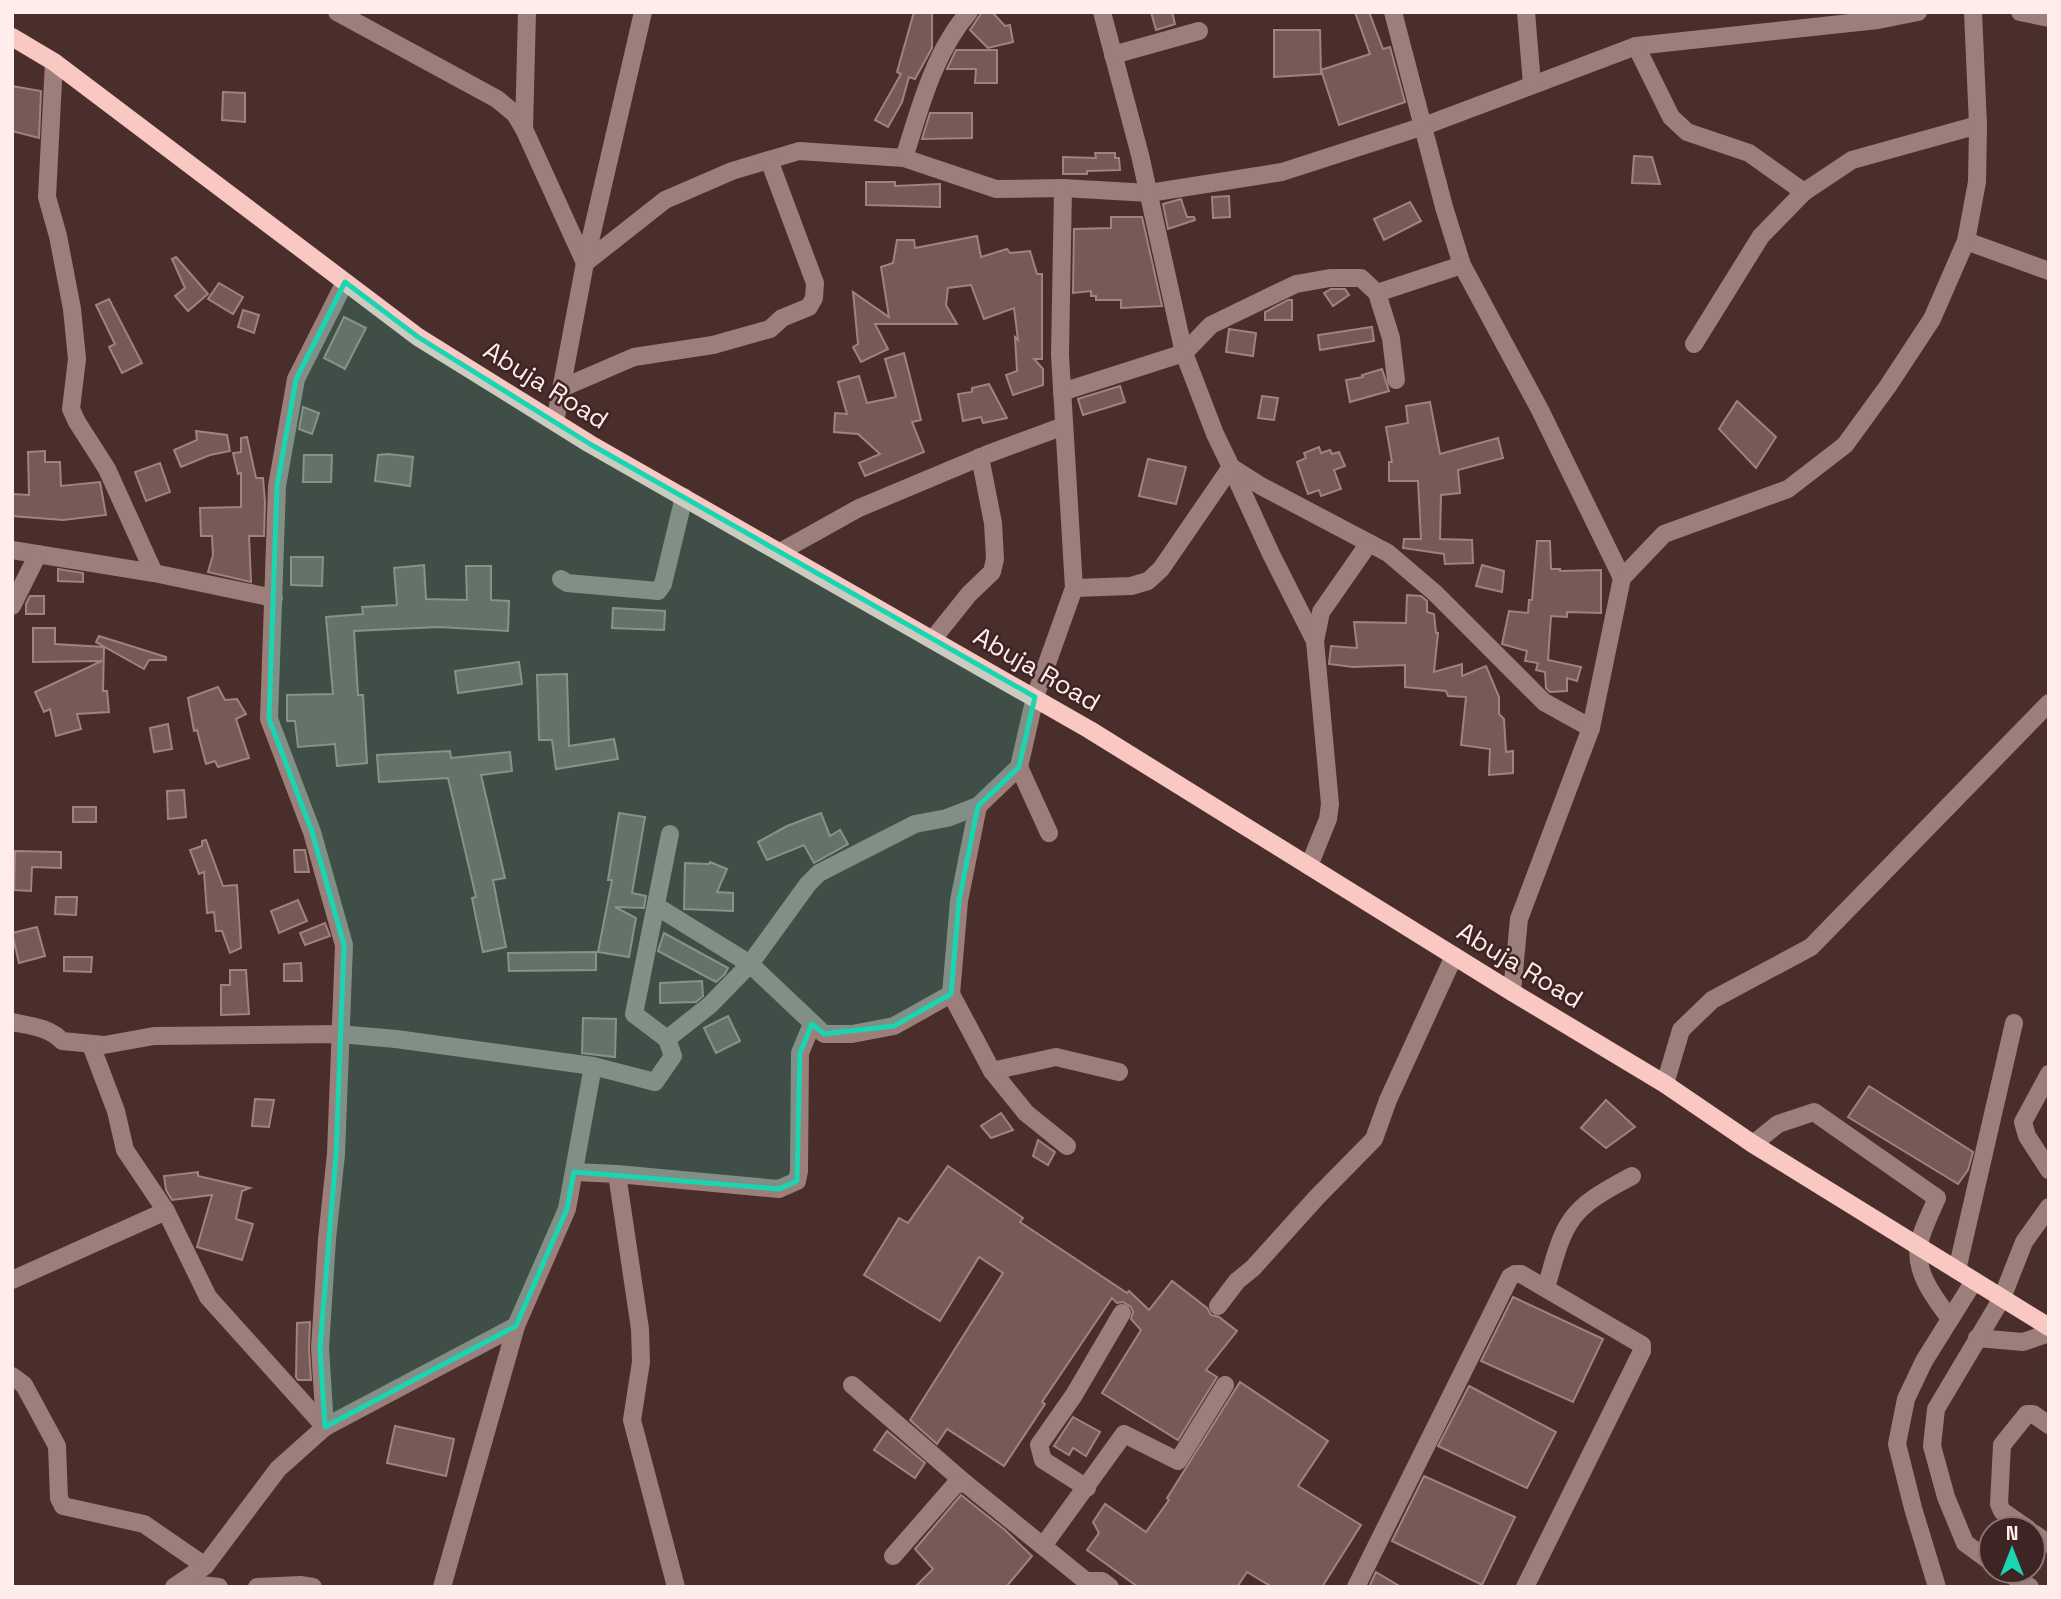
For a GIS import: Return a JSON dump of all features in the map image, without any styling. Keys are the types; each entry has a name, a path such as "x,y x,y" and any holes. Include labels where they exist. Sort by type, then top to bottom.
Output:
{"main road":[{"name":"Abuja Road","path":"12,37 54,62 418,337 684,498 1035,697 1512,992 1665,1083 1753,1144 2049,1327"}],"street":[{"path":"337,12 497,99 515,114 524,128 585,263"},
{"path":"524,128 527,12"},
{"path":"555,422 585,263 643,12"},
{"path":"904,158 925,93 954,30 969,12"},
{"path":"1102,12 1149,193 1184,353 1215,435 1315,641"},
{"path":"1393,12 1462,265 1540,410 1622,578"},
{"path":"1526,12 1532,84"},
{"path":"585,263 665,201 732,171 799,151 904,158 996,189 1063,188 1149,193 1282,172 1424,126 1636,46 1878,20 1918,12"},
{"path":"1512,992 1519,919 1591,728 1622,578 1664,534 1788,489 1845,445 1888,386 1931,319 1966,241 1977,182 1978,125 1973,12"},
{"path":"2020,12 2049,18"},
{"path":"1113,55 1199,31"},
{"path":"1636,46 1671,117 1687,132 1749,153 1804,192"},
{"path":"54,62 47,197 58,236 72,309 76,359 71,409 107,469 154,573"},
{"path":"1695,344 1761,236 1804,192 1852,160 1978,125"},
{"path":"562,388 634,357 713,345 770,329 782,318 809,307 814,298 815,284 769,160"},
{"path":"667,1039 710,1005 750,964 808,884 819,873 915,824 947,818 978,806 1019,767 1035,697 1074,588 1060,355 1063,188"},
{"path":"1966,241 2049,271"},
{"path":"1377,293 1462,265"},
{"path":"1062,392 1184,353 1210,325 1296,284 1330,278 1361,278 1377,293 1391,338 1396,380"},
{"path":"325,1427 320,1348 336,1154 344,945 312,832 269,719 277,486 296,379 345,282"},
{"path":"780,552 859,508 980,457 1064,426"},
{"path":"933,639 992,572 995,559 993,523 980,457"},
{"path":"1231,467 1261,486 1388,552 1435,593 1544,702 1591,728"},
{"path":"1074,588 1131,586 1148,581 1161,569 1231,467"},
{"path":"561,579 568,583 658,591 663,584 684,498"},
{"path":"1309,866 1328,819 1330,804 1315,641 1321,612 1369,543"},
{"path":"12,550 154,573 274,598"},
{"path":"12,606 38,554"},
{"path":"1665,1083 1681,1030 1712,1000 1811,947 2049,703"},
{"path":"1019,767 1049,833"},
{"path":"978,806 959,901 951,994 992,1071 1026,1113 1067,1146"},
{"path":"12,1022 45,1029 62,1041 91,1045 154,1035 339,1034 396,1039 593,1066 654,1082 673,1056 667,1039 634,1014 670,834"},
{"path":"656,906 750,964 824,1034 852,1034 894,1026 951,994"},
{"path":"1219,1306 1237,1281 1253,1268 1374,1139 1388,1100 1454,956"},
{"path":"1956,1269 2014,1023"},
{"path":"574,1172 779,1189 797,1181 800,1053 811,1024"},
{"path":"91,1045 116,1111 125,1150 166,1211 208,1297 325,1427"},
{"path":"992,1071 1056,1057 1119,1072"},
{"path":"442,1587 516,1326 567,1209 593,1066"},
{"path":"2049,1074 2023,1122 2027,1136 2049,1170"},
{"path":"1753,1144 1778,1124 1814,1112 1937,1198 1919,1246 1922,1276 1931,1294 1950,1319"},
{"path":"617,1174 640,1329 641,1362 632,1420 676,1587"},
{"path":"1546,1288 1560,1238 1571,1217 1596,1195 1632,1176"},
{"path":"1977,1553 1965,1543 1946,1497 1932,1446 1936,1409 2002,1298 2024,1242 2049,1207"},
{"path":"12,1280 166,1211"},
{"path":"1356,1587 1514,1273 1521,1273 1642,1345 1642,1351 1525,1587"},
{"path":"1937,1587 1897,1444 1906,1399 1924,1362 1974,1281"},
{"path":"1087,1488 1043,1460 1040,1445 1074,1395 1122,1314"},
{"path":"178,1585 205,1566 278,1469 325,1427 516,1326"},
{"path":"1977,1338 2023,1342 2049,1333"},
{"path":"12,1376 24,1385 57,1446 59,1498 63,1506 144,1524 205,1566"},
{"path":"852,1385 1086,1584 1102,1581 1110,1587"},
{"path":"1043,1546 1124,1434 1178,1461 1225,1385"},
{"path":"2008,1515 1999,1504 2002,1445 2027,1414 2033,1414 2049,1426"},
{"path":"892,1556 955,1485 965,1483"},
{"path":"178,1585 219,1587"},
{"path":"257,1587 313,1587"}],"highlighted area":[{"path":"345,282 418,337 590,444 1035,697 1019,767 978,806 959,901 951,994 894,1026 824,1034 812,1024 800,1053 797,1181 779,1189 574,1172 567,1209 516,1326 325,1427 320,1348 336,1154 344,945 312,832 269,719 277,486 296,379"}],"building":[{"path":"914,12 932,12 932,48 915,79 909,77 902,102 888,127 875,120 901,74 897,72"},
{"path":"982,12 992,12 1005,26 1010,25 1013,42 988,48 970,30"},
{"path":"1151,12 1172,12 1175,24 1156,30"},
{"path":"1355,12 1369,12 1383,49 1390,47 1405,102 1339,125 1321,70 1370,54"},
{"path":"1274,30 1320,30 1321,74 1274,77"},
{"path":"956,50 997,50 997,83 975,83 976,69 947,69"},
{"path":"12,86 41,91 39,138 12,131"},
{"path":"223,92 245,93 245,122 222,120"},
{"path":"930,113 972,113 972,138 922,139"},
{"path":"1095,153 1115,153 1115,158 1119,158 1120,170 1063,174 1063,157 1096,158"},
{"path":"1634,156 1652,157 1660,184 1632,183"},
{"path":"866,182 895,182 895,186 940,184 940,207 866,205"},
{"path":"1229,196 1230,217 1213,218 1212,197"},
{"path":"1181,199 1187,217 1194,217 1195,220 1168,229 1163,204"},
{"path":"1410,202 1421,221 1384,240 1374,219"},
{"path":"1111,217 1142,217 1162,306 1121,308 1121,300 1096,300 1096,296 1091,296 1091,291 1073,293 1074,229 1111,228"},
{"path":"977,236 981,257 1007,249 1010,253 1030,251 1037,274 1042,274 1042,359 1034,359 1043,369 1043,385 1013,395 1006,375 1017,371 1015,337 1018,340 1014,308 984,319 971,285 948,288 946,305 957,324 875,324 888,349 861,362 853,347 858,344 853,292 889,317 881,267 893,263 897,240 914,240 915,248"},
{"path":"176,257 208,294 188,311 175,296 185,288 172,259"},
{"path":"219,283 243,297 233,314 208,299"},
{"path":"1331,289 1345,289 1349,295 1333,306 1324,293"},
{"path":"109,299 142,363 122,373 109,347 115,344 96,305"},
{"path":"1292,300 1292,320 1265,320 1265,312"},
{"path":"243,310 259,315 254,333 238,327"},
{"path":"344,317 366,328 345,369 324,358"},
{"path":"1372,327 1374,341 1320,350 1318,335"},
{"path":"1229,329 1256,333 1253,356 1226,352"},
{"path":"904,353 921,420 912,422 924,452 865,476 859,463 880,454 858,434 834,432 835,413 847,414 838,382 859,376 867,403 896,397 885,359"},
{"path":"1382,369 1389,391 1350,402 1346,380"},
{"path":"989,384 1007,418 983,423 981,417 963,421 958,394 972,392 972,388"},
{"path":"1120,386 1125,402 1083,415 1078,399"},
{"path":"1262,396 1278,398 1274,420 1258,418"},
{"path":"1737,401 1776,437 1756,468 1719,429"},
{"path":"1430,402 1440,454 1498,438 1503,458 1458,470 1460,493 1441,495 1440,539 1472,540 1473,563 1445,564 1444,554 1403,548 1404,539 1421,539 1418,481 1389,481 1389,462 1392,462 1386,427 1408,423 1406,406"},
{"path":"303,407 319,413 312,434 299,429"},
{"path":"196,431 227,435 230,451 210,455 181,467 174,450 197,440"},
{"path":"247,437 256,478 263,478 265,502 264,536 249,536 251,582 208,572 213,555 212,536 201,536 200,508 241,507 241,473 238,474 233,453 241,452 241,438"},
{"path":"1319,447 1321,453 1330,450 1332,454 1339,452 1345,466 1334,470 1341,489 1321,496 1319,490 1308,494 1297,462 1306,458 1304,453"},
{"path":"45,451 45,462 60,462 61,486 100,482 106,515 63,520 12,516 13,494 29,495 28,452"},
{"path":"304,455 332,455 331,482 303,482"},
{"path":"378,455 413,457 410,486 375,481"},
{"path":"1148,459 1186,467 1176,504 1139,496"},
{"path":"160,463 170,492 146,501 135,472"},
{"path":"1537,541 1550,541 1551,569 1601,570 1601,613 1567,612 1567,617 1551,616 1548,660 1581,667 1577,681 1567,678 1567,691 1550,692 1546,688 1545,672 1536,670 1538,663 1525,661 1527,651 1502,644 1509,611 1528,613 1529,600 1532,600"},
{"path":"291,557 323,557 322,586 291,585"},
{"path":"424,565 426,599 467,600 466,566 491,566 491,600 509,601 508,631 439,627 354,631 358,695 363,695 367,763 337,766 335,744 298,747 295,721 287,721 287,695 333,694 326,617 363,614 362,607 397,605 394,568"},
{"path":"1482,565 1504,571 1502,592 1476,586"},
{"path":"58,569 83,573 83,582 58,581"},
{"path":"1407,595 1421,596 1427,601 1427,612 1434,614 1438,633 1434,672 1462,664 1462,676 1486,666 1499,697 1499,714 1504,719 1506,752 1513,751 1513,773 1489,775 1490,749 1461,745 1466,697 1448,696 1446,691 1405,687 1405,665 1353,667 1329,664 1331,646 1357,648 1354,622 1406,623"},
{"path":"30,596 44,596 44,614 26,614 26,604"},
{"path":"613,608 665,611 664,630 612,628"},
{"path":"33,628 55,628 55,644 104,647 103,691 107,691 109,712 77,714 81,729 56,736 50,709 44,712 35,692 102,661 33,662"},
{"path":"99,636 166,657 166,660 149,660 144,669 96,642"},
{"path":"519,662 522,684 458,693 455,671"},
{"path":"567,674 569,746 614,739 618,759 556,769 552,740 539,740 537,675"},
{"path":"218,687 225,700 237,699 246,714 236,719 249,758 218,767 215,761 206,764 197,730 194,731 188,698"},
{"path":"168,724 172,749 154,752 150,728"},
{"path":"450,751 451,758 510,752 512,771 481,775 505,878 493,880 506,947 483,952 472,898 476,897 448,778 379,782 377,755"},
{"path":"184,790 186,817 168,819 167,791"},
{"path":"73,807 96,807 96,822 73,822"},
{"path":"619,813 645,817 632,893 646,896 644,908 615,907 636,918 629,957 598,952 612,880 608,880"},
{"path":"821,813 830,836 840,830 848,844 814,863 804,845 767,860 758,842 787,826"},
{"path":"206,840 223,886 237,885 241,948 230,953 222,931 216,931 214,912 207,913 204,872 199,874 190,850 202,846 202,841"},
{"path":"294,850 305,850 309,872 295,872"},
{"path":"15,851 61,852 61,868 32,867 31,891 14,890"},
{"path":"710,862 727,869 717,892 733,893 733,911 684,909 685,863"},
{"path":"56,897 77,897 76,915 55,914"},
{"path":"298,900 307,921 279,933 271,911"},
{"path":"325,923 330,936 305,945 300,933"},
{"path":"37,927 45,956 19,963 12,933"},
{"path":"664,933 728,968 725,974 716,982 658,951"},
{"path":"596,952 596,970 509,971 508,953"},
{"path":"64,957 92,957 91,972 64,971"},
{"path":"301,963 302,981 284,981 284,964"},
{"path":"230,970 246,970 249,1014 221,1015 221,985 230,985"},
{"path":"702,981 703,996 696,1002 660,1003 660,983"},
{"path":"728,1016 740,1041 716,1053 704,1028"},
{"path":"583,1018 616,1019 615,1057 582,1053"},
{"path":"1869,1086 1973,1152 1968,1170 1958,1184 1848,1117"},
{"path":"255,1099 274,1100 269,1127 252,1126"},
{"path":"1606,1100 1635,1127 1606,1148 1581,1128"},
{"path":"1001,1113 1013,1130 991,1138 981,1126"},
{"path":"1038,1140 1055,1152 1048,1165 1033,1156"},
{"path":"948,1166 1023,1218 1020,1222 1127,1293 1129,1291 1149,1310 1172,1281 1207,1308 1211,1315 1219,1317 1237,1331 1206,1370 1217,1377 1178,1440 1102,1393 1141,1330 1131,1319 1131,1307 1123,1302 1117,1303 1112,1298 1042,1402 1045,1404 1004,1466 947,1429 937,1444 910,1420 1003,1273 979,1257 940,1321 864,1275 899,1218 908,1223"},
{"path":"198,1172 198,1176 250,1188 242,1191 236,1219 253,1224 242,1260 197,1247 212,1195 172,1200 166,1190 164,1176"},
{"path":"1513,1297 1603,1339 1573,1402 1481,1361"},
{"path":"310,1322 311,1380 298,1380 297,1323"},
{"path":"1240,1382 1328,1441 1298,1486 1361,1525 1322,1587 1272,1587 1247,1572 1237,1587 1138,1587 1087,1550 1099,1533 1093,1522 1105,1504 1146,1532 1169,1500 1167,1498"},
{"path":"1469,1386 1556,1432 1527,1488 1438,1446"},
{"path":"1073,1417 1100,1432 1086,1456 1073,1448 1069,1455 1054,1446"},
{"path":"395,1426 454,1439 446,1476 387,1463"},
{"path":"887,1431 925,1463 915,1478 874,1450"},
{"path":"1424,1476 1515,1517 1482,1585 1392,1541"},
{"path":"961,1495 1005,1530 1032,1556 1006,1587 915,1587 933,1569 915,1549"},
{"path":"1376,1572 1401,1587 1369,1587"}]}
